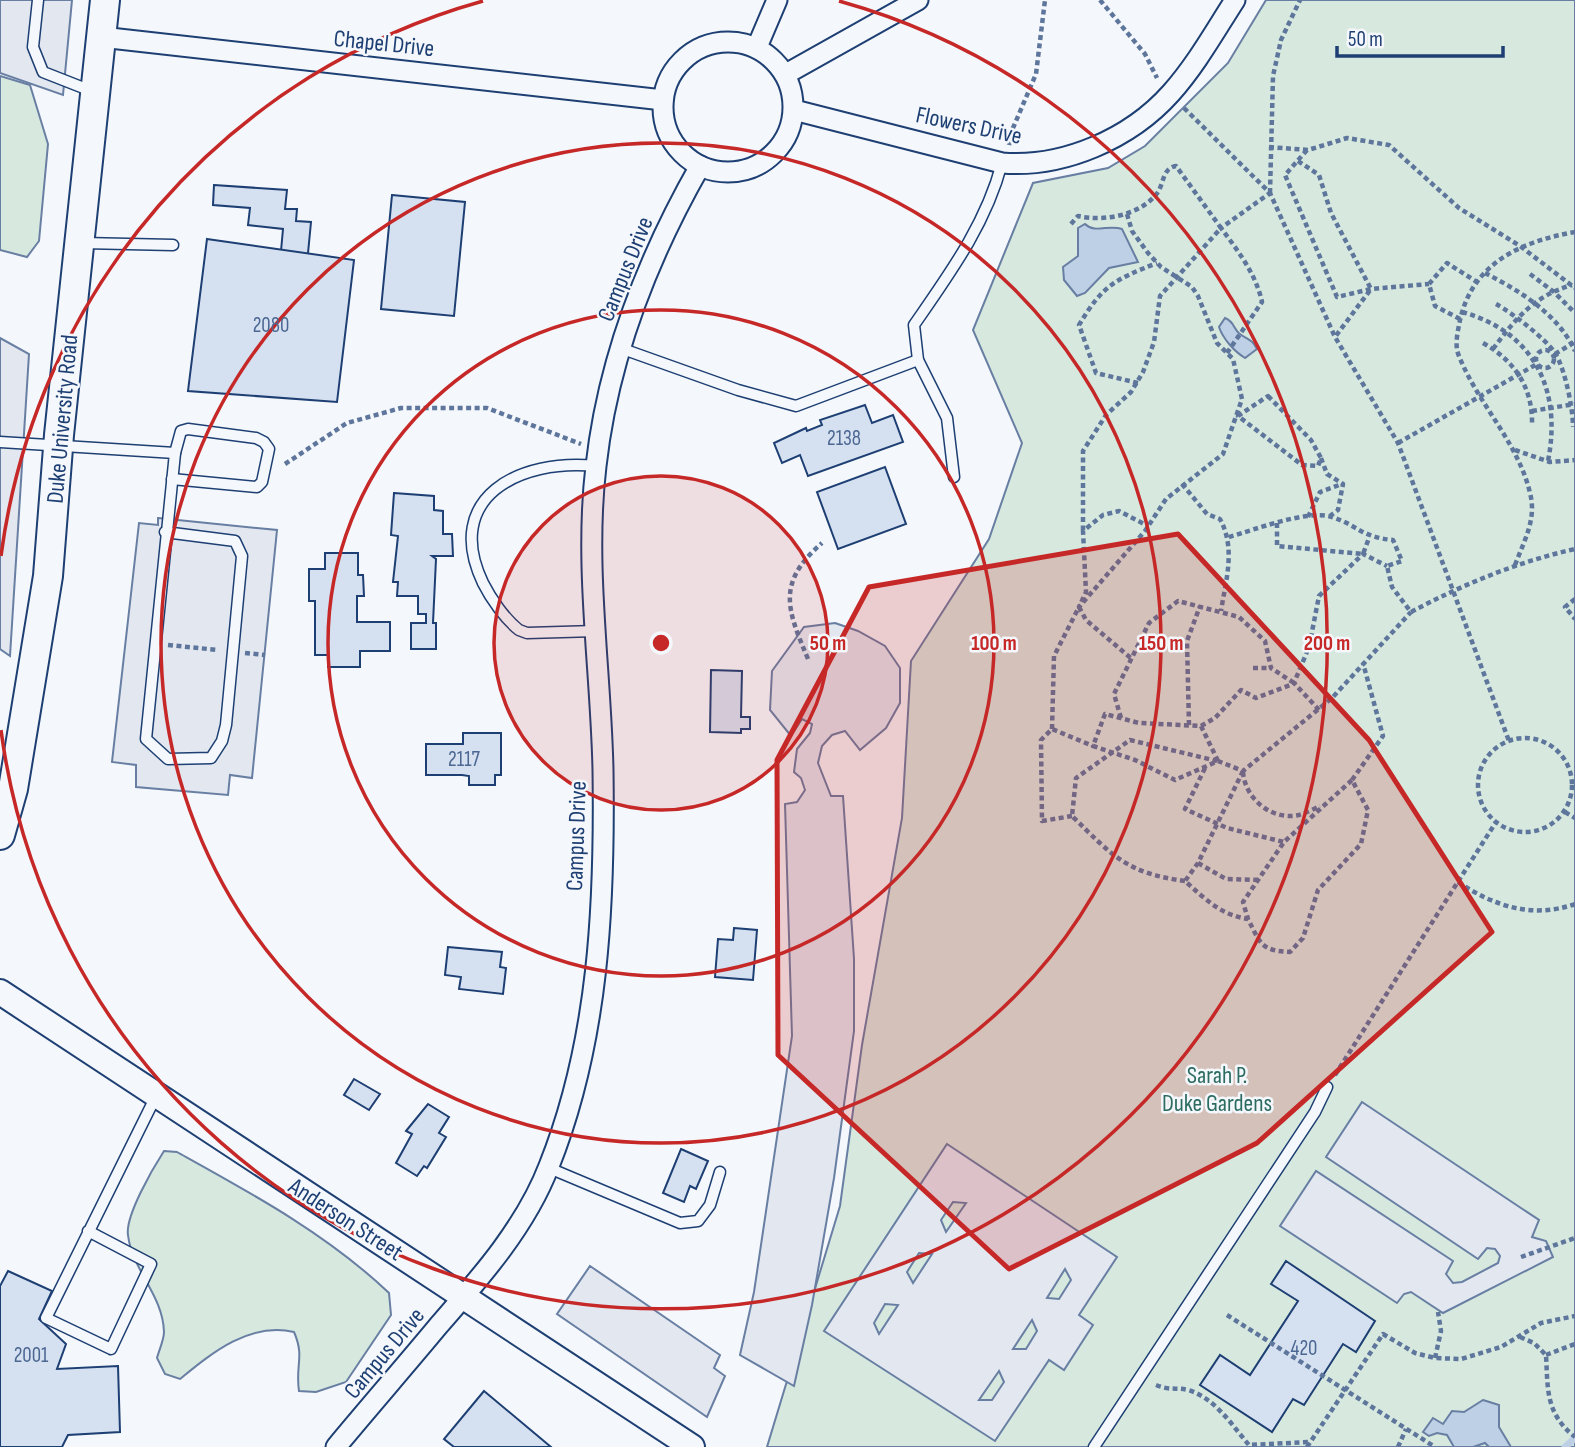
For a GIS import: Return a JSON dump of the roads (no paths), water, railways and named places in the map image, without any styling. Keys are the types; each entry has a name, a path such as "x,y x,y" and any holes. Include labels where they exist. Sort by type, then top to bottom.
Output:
{"main road":[{"name":"Duke University Road","path":"0,835 13,789 46,589 104,0"}],"street":[{"path":"757,47 777,0"},
{"path":"786,74 918,0"},
{"name":"Flowers Drive","path":"794,110 1006,154 1035,163 1064,157 1098,145 1134,125 1171,93 1235,0"},
{"name":"Chapel Drive","path":"101,37 663,100"},
{"path":"737,41 757,47 774,58 786,74 793,92 794,110 790,131 778,149 762,163 742,171 721,172 700,166 684,155 671,139 664,120 663,100 669,79 680,62 696,49 716,42 737,41"},
{"name":"Campus Drive","path":"336,1447 464,1297 523,1217 549,1168 584,1054 594,997 603,772 596,631 596,466 605,409 620,348 645,277 700,166"},
{"name":"Anderson Street","path":"0,992 692,1447"}],"lane":[{"path":"38,0 33,47 43,72 95,92"},
{"path":"954,477 947,418 918,360 914,325 964,253 994,195 1006,154"},
{"path":"79,243 173,245"},
{"path":"620,348 738,390 796,406 918,360"},
{"path":"165,533 235,541 241,547 226,725 222,741 211,758 168,759 146,739 165,533 175,453 181,431 188,429 256,438 264,442 269,449 262,482 257,487 172,479"},
{"path":"0,442 175,453"},
{"path":"596,466 548,469 508,478 485,498 472,526 474,564 486,590 514,626 527,633 596,631"},
{"path":"1094,1447 1315,1112 1327,1087"},
{"path":"89,1231 151,1264 111,1349 46,1318 89,1231 157,1094"},
{"path":"549,1168 680,1223 698,1221 710,1205 720,1172"}],"water":[{"path":"1085,224 1098,229 1122,229 1138,262 1109,268 1085,293 1077,296 1064,280 1063,267 1078,256 1078,228"},
{"path":"1225,318 1231,321 1238,332 1252,341 1257,349 1245,358 1230,345 1221,332 1219,327"},
{"path":"1483,1400 1499,1405 1499,1427 1511,1447 1489,1447 1485,1443 1473,1447 1454,1447 1447,1435 1437,1433 1429,1436 1423,1432 1433,1418 1443,1424 1452,1411 1464,1412"}],"waterway":[{"path":"1565,1447 1575,1438"}],"park label":[{"name":"Sarah P. Duke Gardens","path":"1217,1089"}]}
